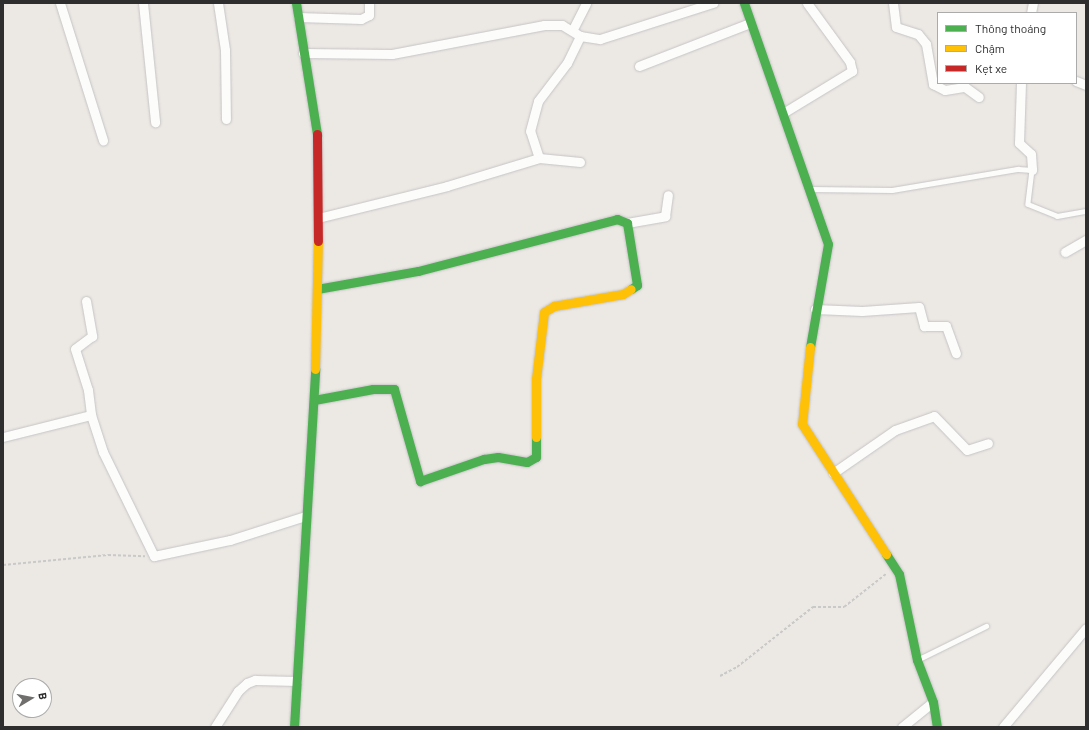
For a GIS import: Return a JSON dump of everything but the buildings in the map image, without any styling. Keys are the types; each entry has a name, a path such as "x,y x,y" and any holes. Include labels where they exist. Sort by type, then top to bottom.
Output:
{"street":[{"path":"60,3 103,140"},
{"path":"143,3 155,122"},
{"path":"218,3 225,50 226,119"},
{"path":"294,727 305,516 314,400 318,218 316,135 296,3"},
{"path":"298,17 361,19 370,15 369,3"},
{"path":"573,29 586,3"},
{"path":"303,53 392,54 544,25 562,25 573,29 580,36 606,38 713,3"},
{"path":"744,3 809,188 829,251 815,309 801,412 806,433 895,567 917,660 933,702 937,727"},
{"path":"783,113 852,71 850,62 808,3"},
{"path":"893,3 896,27 918,34 926,44 933,84 944,90 965,87 979,97"},
{"path":"639,66 750,23"},
{"path":"539,158 532,127 538,101 567,63 580,36"},
{"path":"1021,84 1019,143 1031,154 1032,170"},
{"path":"318,218 447,186 539,158 580,162"},
{"path":"627,223 665,216 668,196"},
{"path":"314,400 394,389 420,481 484,459 533,460 536,379 544,312 554,306 637,288 627,223 622,219 612,220 418,271 317,289"},
{"path":"1065,252 1086,240"},
{"path":"86,302 92,336 75,349 88,390 91,415 103,452 154,556 230,540 305,516"},
{"path":"815,309 862,311 919,307 924,326 946,326 956,353"},
{"path":"3,437 91,415"},
{"path":"833,473 895,430 934,416 967,450 988,443"},
{"path":"1003,727 1086,628"},
{"path":"215,727 238,691 247,683 255,680 297,681"},
{"path":"902,727 933,702"}],"lane":[{"path":"809,188 892,190 989,172 1032,170 1028,204 1056,216 1086,211"},
{"path":"917,660 986,626"}],"path":[{"path":"3,565 108,555 154,556"},
{"path":"720,676 737,667 812,607 844,607 895,567"}],"traffic: fast":[{"path":"296,3 317,134"},
{"path":"744,3 828,244 810,347"},
{"path":"317,289 418,271 617,219 627,223 637,285 631,289"},
{"path":"294,727 315,369"},
{"path":"314,400 373,389 394,389 420,481 484,459 498,457 527,462 536,457 536,437"},
{"path":"886,554 899,574 917,660 933,702 937,727"}],"traffic: slow":[{"path":"315,369 318,241"},
{"path":"536,437 536,379 544,312 554,306 623,294 631,289"},
{"path":"810,347 802,424 886,554"}],"traffic: jam":[{"path":"317,134 318,241"}]}
